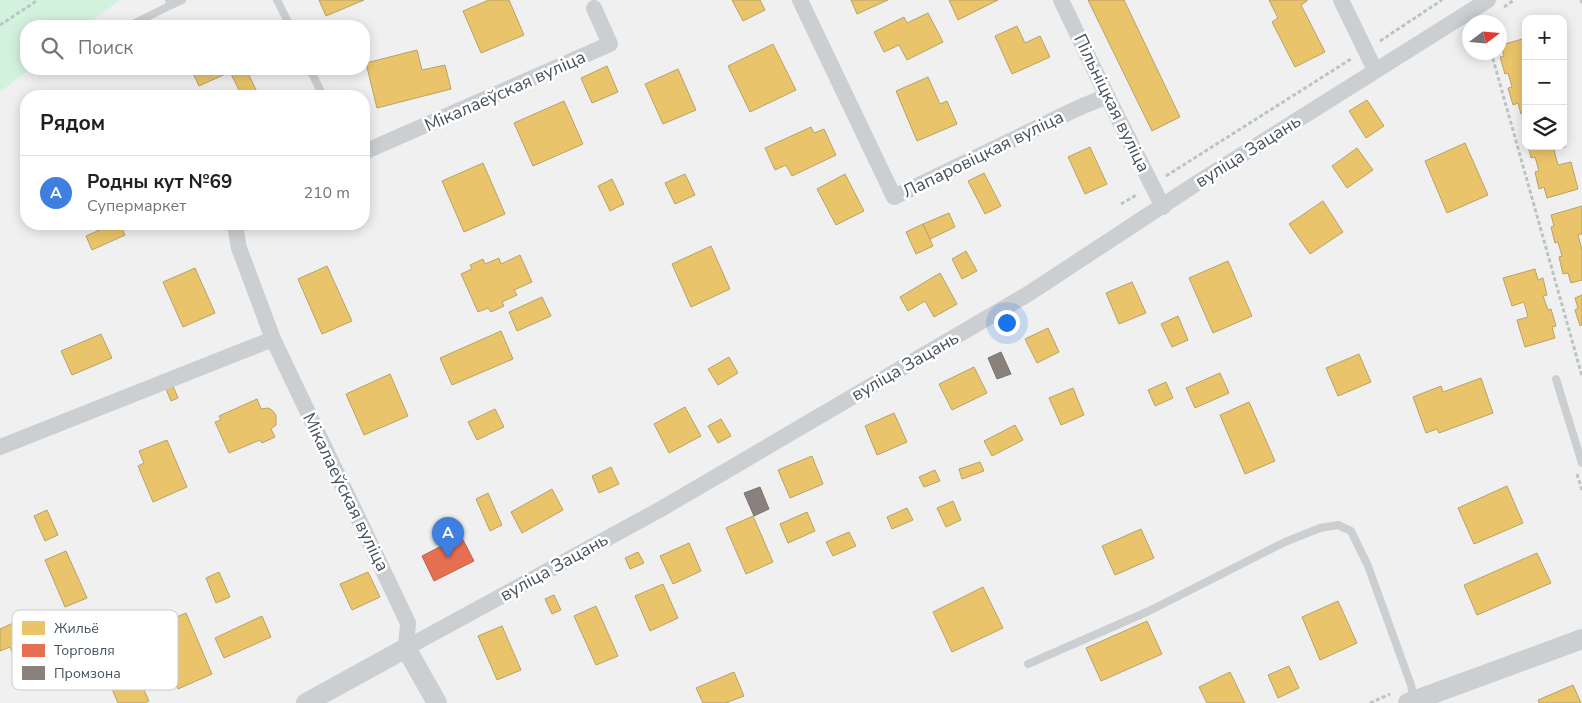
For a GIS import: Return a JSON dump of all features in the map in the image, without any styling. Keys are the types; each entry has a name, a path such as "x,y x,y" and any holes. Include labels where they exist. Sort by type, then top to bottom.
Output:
{"street":[{"name":"Лапаровіцкая вуліца","path":"800,0 894,197 1076,109 1107,96"},
{"name":"Пільніцкая вуліца","path":"1061,0 1163,206"},
{"path":"1341,0 1375,70"},
{"name":"вуліца Зацань","path":"306,703 661,509 1028,294 1375,70 1488,0"},
{"name":"Мікалаеўская вуліца","path":"370,149 610,44 594,8"},
{"name":"Мікалаеўская вуліца","path":"236,230 239,248 273,339 408,623 406,648"},
{"path":"0,447 273,339"},
{"path":"1412,702 1582,640"},
{"path":"406,648 437,703"}],"lane":[{"path":"139,20 170,2 182,0"},
{"path":"277,0 287,20"},
{"path":"313,75 320,90"},
{"path":"1556,379 1582,463"},
{"path":"1028,664 1149,610 1285,542 1320,528 1338,525 1350,531 1368,566 1411,685 1412,702"}],"path":[{"path":"0,25 38,0"},
{"path":"1121,204 1442,0"},
{"path":"1493,60 1582,376"}],"green space":[{"path":"0,0 120,0 93,20 20,20 20,75 22,75 0,92"}],"building: Жильё":[{"path":"319,0 364,0 326,16"},
{"path":"489,0 509,0 524,35 481,53 463,11"},
{"path":"732,0 760,0 765,10 743,21"},
{"path":"851,0 888,0 857,14"},
{"path":"949,0 998,0 958,20"},
{"path":"1088,0 1124,0 1180,117 1152,131"},
{"path":"1269,0 1307,0 1301,5 1325,52 1295,67 1272,22 1278,18"},
{"path":"928,13 943,42 907,60 899,45 884,52 874,32 904,17 907,23"},
{"path":"1017,26 1025,43 1040,36 1050,57 1012,74 995,36"},
{"path":"1522,39 1522,114 1518,103 1513,105 1508,88 1512,87 1508,73 1505,74 1501,60 1507,60 1507,43"},
{"path":"773,44 796,90 750,112 728,66"},
{"path":"417,50 422,70 445,65 451,89 377,108 369,75 370,62"},
{"path":"607,66 618,92 592,103 581,78"},
{"path":"678,69 696,110 663,124 645,84"},
{"path":"194,75 223,75 199,86"},
{"path":"232,75 249,75 256,90 239,90"},
{"path":"928,77 940,104 947,101 957,124 917,141 896,91"},
{"path":"1367,100 1384,126 1366,138 1349,111"},
{"path":"564,101 583,144 533,166 514,123"},
{"path":"811,127 814,133 824,129 836,155 792,176 786,165 775,170 765,148"},
{"path":"1465,143 1488,195 1447,213 1425,161"},
{"path":"1090,147 1107,184 1085,194 1068,157"},
{"path":"1357,148 1373,170 1347,188 1332,166"},
{"path":"1529,150 1554,150 1558,165 1571,162 1578,189 1547,198 1544,187 1539,189 1535,172 1539,171 1535,157 1531,158"},
{"path":"483,163 505,214 464,232 442,181"},
{"path":"984,173 1001,206 985,214 968,181"},
{"path":"685,174 695,195 675,204 665,183"},
{"path":"845,174 864,211 836,225 817,189"},
{"path":"612,179 624,204 610,211 598,186"},
{"path":"1323,201 1343,232 1310,254 1289,224"},
{"path":"1582,206 1582,234 1578,235 1582,250 1582,280 1571,283 1568,273 1563,274 1559,257 1562,256 1558,242 1555,243 1551,227 1554,226 1551,215"},
{"path":"949,213 955,227 930,239 923,224"},
{"path":"923,224 933,246 916,254 906,232"},
{"path":"100,230 123,230 125,235 92,250 86,236"},
{"path":"711,246 730,289 691,307 672,264"},
{"path":"966,251 977,271 962,279 952,259"},
{"path":"520,255 532,282 514,290 517,295 502,302 504,306 491,312 488,308 478,312 461,274 472,269 470,265 483,259 485,264 499,258 501,264"},
{"path":"1228,261 1252,316 1213,333 1189,278"},
{"path":"327,266 352,321 322,334 298,279"},
{"path":"195,268 215,313 183,327 163,282"},
{"path":"1535,269 1538,280 1543,278 1547,295 1543,296 1548,310 1551,309 1556,326 1552,327 1555,338 1525,347 1517,320 1528,317 1524,302 1512,306 1503,278"},
{"path":"940,273 957,304 934,317 925,301 908,311 900,297"},
{"path":"1132,282 1146,313 1119,324 1106,293"},
{"path":"1582,295 1582,325 1580,326 1575,310 1578,308 1575,298"},
{"path":"542,297 551,316 517,331 509,312"},
{"path":"1178,316 1188,340 1172,347 1161,324"},
{"path":"1048,328 1059,352 1037,363 1025,339"},
{"path":"501,331 513,359 452,385 440,358"},
{"path":"101,334 112,358 72,375 61,351"},
{"path":"1359,354 1371,382 1338,396 1326,368"},
{"path":"729,357 738,373 718,385 708,369"},
{"path":"974,367 987,393 952,410 939,384"},
{"path":"1220,373 1229,393 1195,408 1186,388"},
{"path":"390,374 408,416 364,435 346,394"},
{"path":"1481,378 1493,413 1439,433 1437,429 1426,433 1413,397 1441,386 1443,392"},
{"path":"1166,382 1173,398 1155,406 1148,390"},
{"path":"173,386 178,398 171,401 166,389"},
{"path":"1073,388 1084,415 1061,425 1049,398"},
{"path":"257,399 261,409 268,408 276,415 276,425 271,429 275,437 262,443 260,440 229,453 215,422 221,420 219,416"},
{"path":"1249,402 1275,461 1245,474 1220,415"},
{"path":"685,407 701,436 669,453 654,424"},
{"path":"495,409 504,427 477,440 468,422"},
{"path":"894,413 907,442 877,455 865,426"},
{"path":"721,419 731,436 718,443 708,426"},
{"path":"1015,425 1023,440 992,456 984,441"},
{"path":"167,440 187,487 153,502 138,466 144,463 139,451"},
{"path":"812,456 823,484 790,498 778,470"},
{"path":"980,462 984,471 962,479 959,469"},
{"path":"611,467 619,484 599,493 592,476"},
{"path":"935,470 940,481 924,487 919,477"},
{"path":"1507,486 1523,523 1474,544 1458,508"},
{"path":"552,489 563,510 522,533 511,512"},
{"path":"488,493 502,525 490,531 476,499"},
{"path":"953,501 961,520 946,527 937,508"},
{"path":"907,508 913,520 892,529 887,517"},
{"path":"47,510 58,535 45,541 34,516"},
{"path":"807,512 815,531 788,543 780,524"},
{"path":"753,516 773,562 746,574 726,528"},
{"path":"1141,529 1154,558 1115,575 1102,546"},
{"path":"849,532 856,546 833,556 826,542"},
{"path":"689,543 701,571 673,584 660,556"},
{"path":"66,551 87,598 65,607 45,560"},
{"path":"638,552 644,563 630,569 625,558"},
{"path":"1537,553 1551,583 1477,615 1464,585"},
{"path":"219,572 230,597 216,603 206,578"},
{"path":"368,572 380,597 352,610 340,584"},
{"path":"663,584 678,618 650,631 635,596"},
{"path":"983,587 1003,628 952,652 933,612"},
{"path":"554,595 561,610 552,614 545,599"},
{"path":"1338,601 1357,643 1320,660 1302,617"},
{"path":"596,606 618,656 596,665 574,616"},
{"path":"186,613 212,674 178,689 178,616"},
{"path":"262,616 271,637 224,658 215,638"},
{"path":"1147,621 1162,654 1101,681 1086,648"},
{"path":"12,624 12,652 10,647 0,651 0,629"},
{"path":"502,626 521,670 497,680 478,636"},
{"path":"1289,666 1299,688 1278,698 1268,675"},
{"path":"734,672 744,696 726,703 703,703 696,688"},
{"path":"1230,672 1245,703 1207,703 1199,687"},
{"path":"1573,685 1581,703 1539,703 1538,700"},
{"path":"112,690 144,690 149,701 145,703 118,703"}],"building: Торговля":[{"path":"461,536 474,561 434,581 422,556"}],"building: Промзона":[{"path":"1001,352 1011,374 997,379 988,358"},
{"path":"760,487 769,509 754,516 744,493"}],"place":[{"name":"Родны кут №69","path":"448,558"}]}
